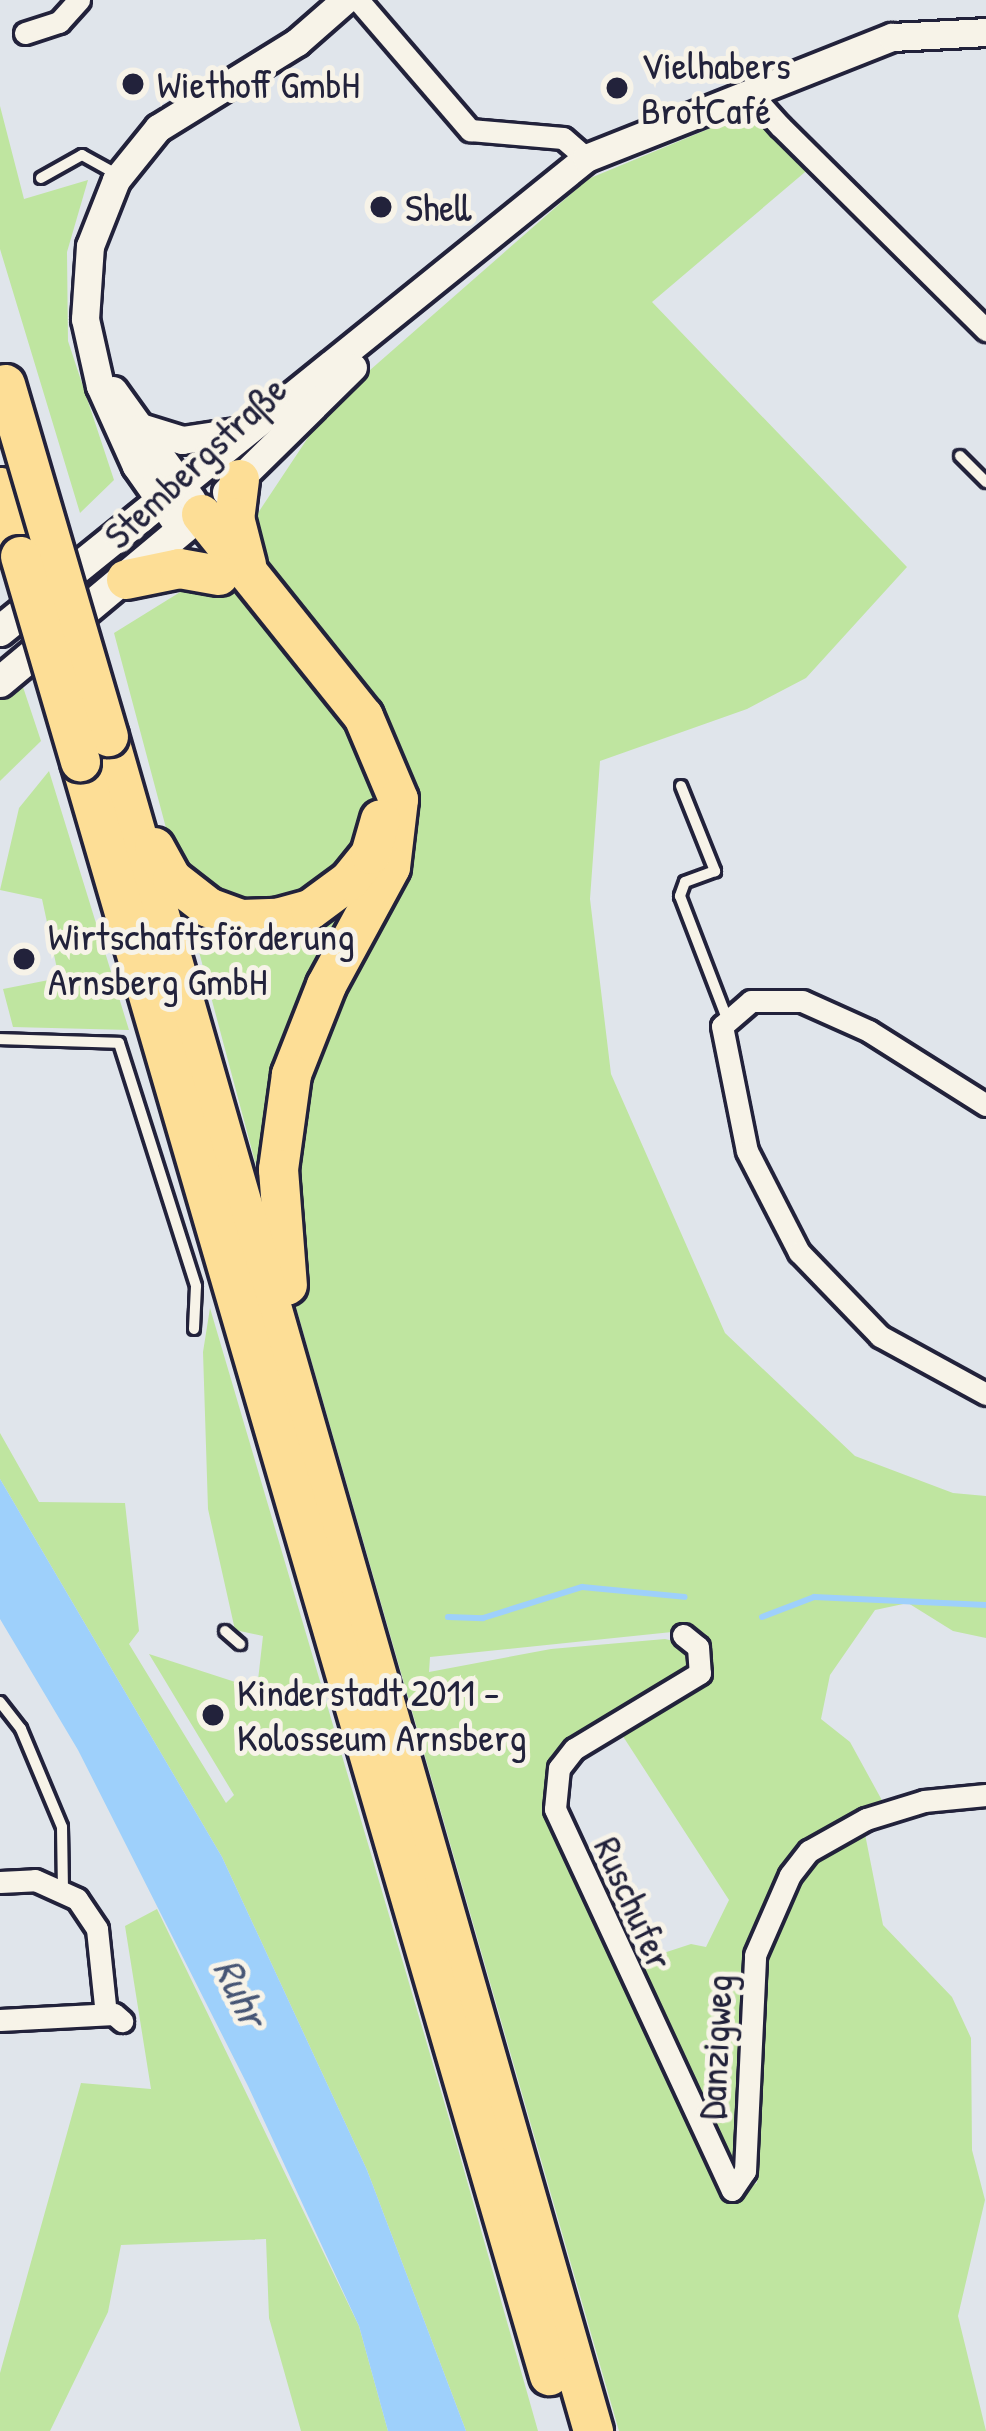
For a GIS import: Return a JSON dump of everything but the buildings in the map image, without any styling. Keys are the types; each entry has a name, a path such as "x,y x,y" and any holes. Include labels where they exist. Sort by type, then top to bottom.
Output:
{"highway":[{"path":"3,375 100,748 565,2431"},
{"path":"234,575 239,479"},
{"path":"0,487 100,748 320,1467 593,2431"},
{"path":"100,748 172,879 208,907 241,920 298,913 336,892 370,854 381,809 367,747 181,508"},
{"path":"126,579 179,568 234,575 363,716 389,765 399,814 382,889 302,1040 279,1138 281,1241 320,1467"}],"main road":[{"name":"Stembergstraße","path":"0,682 126,579 181,508"},
{"name":"Stembergstraße","path":"0,631 181,508"}],"street":[{"path":"25,33 59,22 79,0"},
{"path":"181,508 116,430 94,365 86,273 118,176 158,128 297,42 345,0"},
{"path":"358,0 470,130 563,138 586,158"},
{"name":"Stembergstraße","path":"181,508 252,429 586,158 760,84 892,37 986,32"},
{"path":"760,84 760,104 770,116 986,330"},
{"name":"Stembergstraße","path":"181,508 239,479 431,287"},
{"path":"94,365 140,428 181,508"},
{"path":"140,428 182,440 252,429"},
{"path":"986,1105 821,1007 766,998 726,1016 723,1037 740,1130 791,1240 880,1336 986,1394"},
{"name":"Ruschufer","path":"683,1635 698,1647 701,1670 584,1740 559,1768 554,1801 668,2065 732,2190 746,2161"},
{"name":"Danzigweg","path":"746,2161 752,1976 790,1875 809,1851 866,1819 925,1801 986,1795"},
{"path":"0,1882 35,1880 63,1890 97,1929 114,2018 0,2020"}],"lane":[{"path":"41,178 82,155 118,176"},
{"path":"960,456 986,482"},
{"path":"681,786 715,871 686,881 680,896 726,1016"},
{"path":"0,1039 119,1042 193,1276 194,1329"},
{"path":"225,1631 240,1644"},
{"path":"0,1702 21,1730 62,1827 63,1890"}],"green space":[{"path":"0,106 24,199 88,180 67,252 68,341 114,480 80,513 0,249"},
{"path":"759,108 811,167 652,302 907,567 806,678 747,709 600,761 590,899 611,1074 725,1333 855,1456 953,1493 986,1496 986,1638 953,1631 908,1603 875,1610 830,1675 821,1719 850,1742 884,1804 805,1849 758,1920 739,2049 740,2166 732,2184 627,1965 691,1944 706,1947 729,1900 615,1724 699,1676 702,1648 691,1637 672,1632 430,1657 429,1672 551,1649 665,1639 695,1646 696,1672 573,1743 553,1773 551,1806 730,2193 757,2183 753,2023 764,1948 797,1872 864,1829 883,1925 952,1997 971,2038 972,2150 985,2200 958,2316 986,2431 619,2431 266,1203 114,633 198,581 248,528 329,406 588,179"},
{"path":"21,681 41,741 0,781 0,698"},
{"path":"49,771 129,1030 13,1027 3,989 59,978 42,899 0,890 19,808"},
{"path":"210,1308 538,2431 466,2431 367,2170 222,1857 0,1479 0,1433 39,1502 125,1503 139,1631 129,1644 226,1803 234,1795 149,1654 257,1689 263,1636 235,1630 208,1509 203,1352"},
{"path":"157,1909 359,2326 388,2431 301,2431 269,2318 266,2239 121,2245 108,2312 50,2431 0,2431 0,2373 81,2083 151,2089 125,1926"}],"water":[{"name":"Ruhr","path":"0,1479 222,1857 367,2170 466,2431 388,2431 359,2326 248,2086 78,1750 0,1619"}],"waterway":[{"path":"448,1617 483,1618 582,1587 685,1597"},
{"path":"762,1617 814,1597 986,1605"}],"place":[{"name":"Wiethoff GmbH","path":"133,84"},
{"name":"Vielhabers BrotCafé","path":"617,88"},
{"name":"Shell","path":"381,207"},
{"name":"Wirtschaftsförderung Arnsberg GmbH","path":"24,959"},
{"name":"Kinderstadt 2011 - Kolosseum Arnsberg","path":"213,1715"}]}
